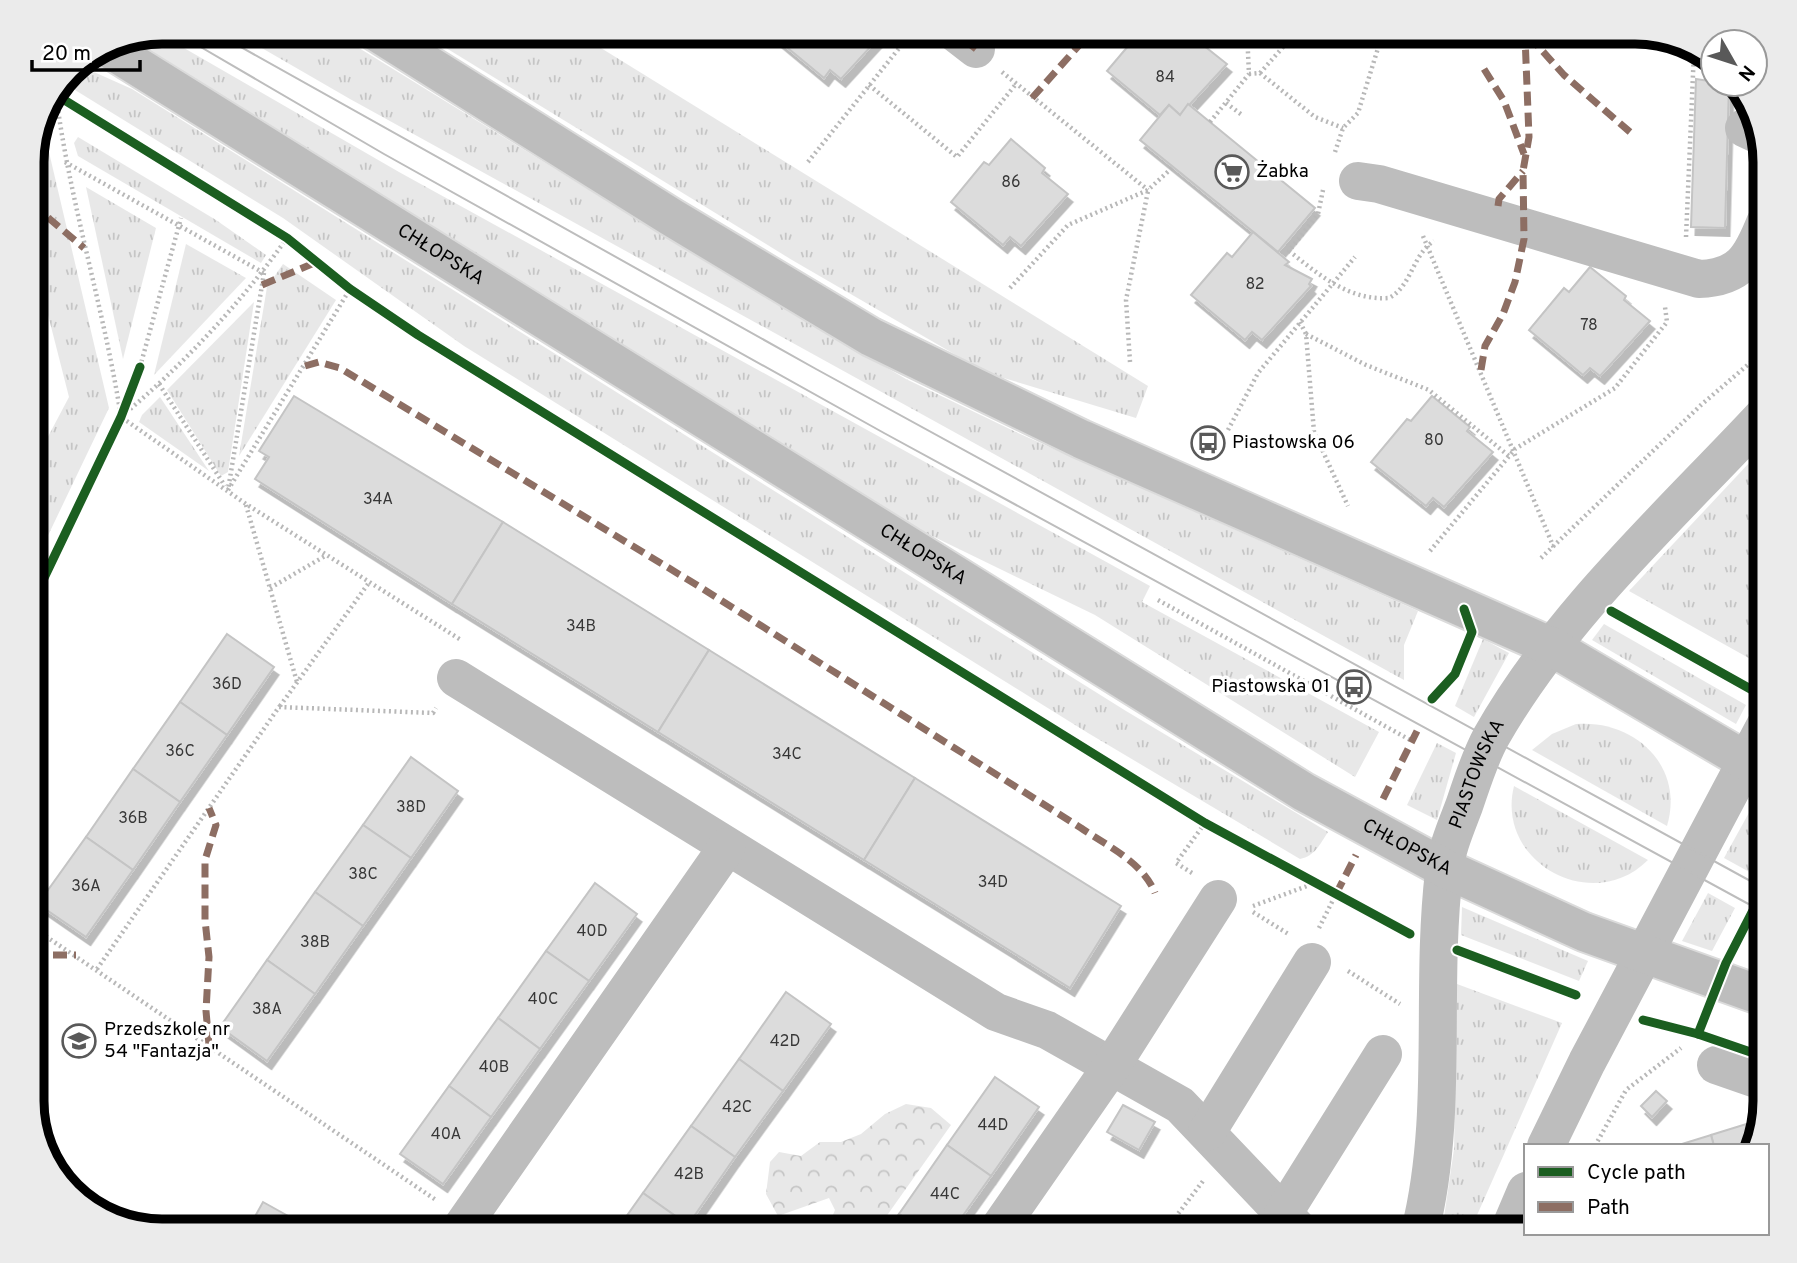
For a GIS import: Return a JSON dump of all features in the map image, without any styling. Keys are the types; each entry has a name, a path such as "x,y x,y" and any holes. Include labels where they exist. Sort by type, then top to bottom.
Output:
{"main road":[{"path":"395,44 671,217 871,337 1081,439 1552,648 1753,764"},
{"name":"CHŁOPSKA","path":"116,53 1304,792 1444,868 1584,932 1753,993"},
{"path":"1358,181 1379,184 1699,279 1719,278 1734,271 1753,252"},
{"name":"PIASTOWSKA","path":"1422,1219 1435,1118 1437,943 1444,868 1456,828 1491,737 1552,648 1622,567 1753,429"},
{"path":"456,678 996,1012 1047,1030 1180,1105 1288,1219"},
{"path":"1547,1144 1644,955 1753,773"},
{"path":"468,1219 727,847"},
{"path":"1005,1219 1111,1067 1233,904"},
{"path":"1207,1132 1315,946"},
{"path":"1294,1219 1384,1054"},
{"path":"1702,1054 1753,1076"}],"path":[{"path":"808,162 902,44"},
{"path":"970,44 1148,190"},
{"path":"1209,122 1250,74 1248,44"},
{"path":"1250,74 1260,73 1288,44"},
{"path":"1260,73 1315,117 1343,128 1358,113 1379,44"},
{"path":"1430,551 1515,449 1615,388 1667,322 1661,280 1685,261 1694,59"},
{"path":"869,85 957,157 1016,84"},
{"path":"1226,103 1242,115"},
{"path":"58,107 65,162 109,347 121,417 325,556 474,648 433,713 279,707"},
{"path":"916,123 921,116"},
{"path":"65,162 179,221 264,273"},
{"path":"1010,288 1068,225 1148,190 1173,167"},
{"path":"1129,362 1126,300 1148,190"},
{"path":"1318,205 1318,214 1289,251 1332,284 1360,296 1389,298 1404,287 1426,246 1436,239"},
{"path":"140,367 179,221"},
{"path":"1419,226 1515,449 1554,548"},
{"path":"121,417 159,384 264,273 287,238"},
{"path":"1228,430 1258,373 1354,257"},
{"path":"228,490 264,273"},
{"path":"228,490 350,289"},
{"path":"1300,322 1306,334 1314,432 1348,506"},
{"path":"1306,334 1366,365 1429,390 1509,456"},
{"path":"1541,558 1701,405 1753,361"},
{"path":"159,384 228,490"},
{"path":"246,504 297,682"},
{"path":"270,587 325,556"},
{"path":"97,969 368,584"},
{"path":"1158,600 1412,741"},
{"path":"1176,863 1205,823"},
{"path":"1233,904 1315,883"},
{"path":"1315,946 1336,894"},
{"path":"44,935 97,969 453,1219"},
{"path":"1596,1144 1626,1090 1702,1054"},
{"path":"1175,1219 1210,1172"}],"green space":[{"path":"177,44 399,172 1150,586 1142,602 1379,732 1355,777 1095,615 926,533 141,46"},
{"path":"255,44 352,44 711,265 906,379 1018,433 1418,611 1404,645 1404,680"},
{"path":"440,44 594,44 1148,386 1136,418 997,376 792,260"},
{"path":"89,70 132,89 1126,711 1328,832 1313,852 1300,859 1088,733 464,346 283,218 71,87"},
{"path":"78,137 216,220 266,255 261,263 78,156 74,143"},
{"path":"46,141 109,408 44,544 44,444 69,397 44,299 44,154"},
{"path":"86,187 156,228 123,359"},
{"path":"186,244 246,278 154,375"},
{"path":"283,264 336,300 239,456 267,287"},
{"path":"254,302 228,472 221,476 167,390"},
{"path":"160,397 209,471 139,422 142,415"},
{"path":"1753,459 1753,660 1629,591"},
{"path":"1604,624 1746,705 1736,724 1592,640"},
{"path":"1483,639 1509,653 1474,717 1455,706"},
{"path":"1576,724 1597,724 1617,729 1635,738 1650,751 1669,784 1671,804 1667,826 1532,750 1552,734"},
{"path":"1437,743 1456,753 1437,820 1407,805"},
{"path":"1514,786 1648,860 1625,876 1601,883 1576,881 1553,873 1533,858 1519,838 1512,813"},
{"path":"1751,809 1753,810 1753,874 1724,858"},
{"path":"1708,893 1735,908 1712,951 1682,941"},
{"path":"1462,907 1588,961 1579,981 1461,935"},
{"path":"1457,984 1562,1023 1475,1219 1444,1219 1454,1149"},
{"path":"906,1104 931,1108 951,1125 884,1219 831,1219 835,1210 829,1198 778,1216 766,1194 770,1162 779,1152 801,1156 820,1142 841,1142 861,1134 885,1114"}],"building":[{"path":"783,44 873,44 841,79 830,70 824,78"},
{"path":"1130,44 1202,44 1227,64 1180,115 1169,105 1160,115 1107,71"},
{"path":"1696,79 1699,79 1699,98 1729,98 1725,228 1691,227"},
{"path":"1188,104 1315,208 1278,252 1140,140 1169,105 1180,115"},
{"path":"1011,139 1045,168 1042,173 1068,194 1021,246 1010,237 1003,245 951,202 984,162 989,165"},
{"path":"1253,232 1289,262 1285,265 1312,279 1309,284 1311,286 1262,340 1252,332 1245,340 1191,295 1227,253 1232,257"},
{"path":"1590,267 1626,296 1624,300 1650,321 1600,376 1590,368 1583,375 1529,330 1564,288 1569,292"},
{"path":"294,396 503,522 452,604 255,479 269,457 259,451"},
{"path":"1432,396 1470,427 1467,431 1493,452 1444,507 1433,498 1426,506 1371,462 1407,419 1411,421"},
{"path":"503,522 709,650 658,732 452,604"},
{"path":"227,634 274,667 227,735 180,702"},
{"path":"709,650 915,778 864,860 658,732"},
{"path":"180,702 227,735 180,802 133,769"},
{"path":"411,757 458,791 411,858 363,825"},
{"path":"133,769 180,802 133,870 86,837"},
{"path":"915,778 1121,906 1070,988 864,860"},
{"path":"363,825 411,858 363,926 315,892"},
{"path":"86,837 133,870 86,937 44,908 44,896"},
{"path":"595,883 637,914 589,981 546,951"},
{"path":"315,892 363,926 315,994 267,960"},
{"path":"546,951 589,981 540,1049 498,1018"},
{"path":"267,960 315,994 267,1061 220,1027"},
{"path":"786,992 831,1024 783,1091 739,1059"},
{"path":"498,1018 540,1049 491,1117 449,1086"},
{"path":"739,1059 783,1091 735,1157 691,1126"},
{"path":"995,1077 1039,1107 991,1176 947,1145"},
{"path":"449,1086 491,1117 443,1184 400,1154"},
{"path":"1656,1091 1667,1101 1652,1117 1641,1106"},
{"path":"1123,1105 1155,1122 1139,1150 1107,1132"},
{"path":"1751,1122 1745,1144 1713,1144 1711,1135"},
{"path":"691,1126 735,1157 692,1219 680,1219 643,1193"},
{"path":"1711,1135 1713,1144 1682,1144"},
{"path":"947,1145 991,1176 961,1219 906,1219 899,1214"},
{"path":"643,1193 680,1219 625,1219"},
{"path":"263,1202 293,1219 254,1219"}],"tram line":[{"path":"196,44 384,154 884,433 1753,906"},
{"path":"235,44 816,369 1753,882"}],"marked path":[{"path":"970,44 976,49"},
{"path":"1032,98 1080,44"},
{"path":"1481,370 1485,346 1503,314 1515,282 1524,239 1523,171 1529,137 1525,44"},
{"path":"1536,44 1564,75 1630,132"},
{"path":"1484,69 1504,101 1524,154"},
{"path":"1498,206 1499,199 1523,171"},
{"path":"44,214 84,248"},
{"path":"262,285 319,261"},
{"path":"305,366 319,362 340,368 700,587 1113,848 1142,872 1155,893"},
{"path":"1383,799 1417,731"},
{"path":"209,808 216,825 205,860 205,920 209,957 206,1011 209,1045"},
{"path":"1336,894 1356,855"},
{"path":"44,955 76,955"}],"cycle path":[{"path":"62,99 287,238 350,289 418,335 1205,823 1410,934"},
{"path":"44,578 121,417 140,367"},
{"path":"1432,699 1455,674 1472,632 1464,609"},
{"path":"1611,611 1753,690"},
{"path":"1698,1034 1726,963 1753,910"},
{"path":"1457,950 1576,995"},
{"path":"1643,1020 1698,1034 1753,1053"}],"place":[{"name":"Żabka","path":"1232,172"},
{"name":"Piastowska 06","path":"1208,443"},
{"name":"Piastowska 01","path":"1354,687"},
{"name":"Przedszkole nr 54 \"Fantazja\"","path":"79,1041"}]}
